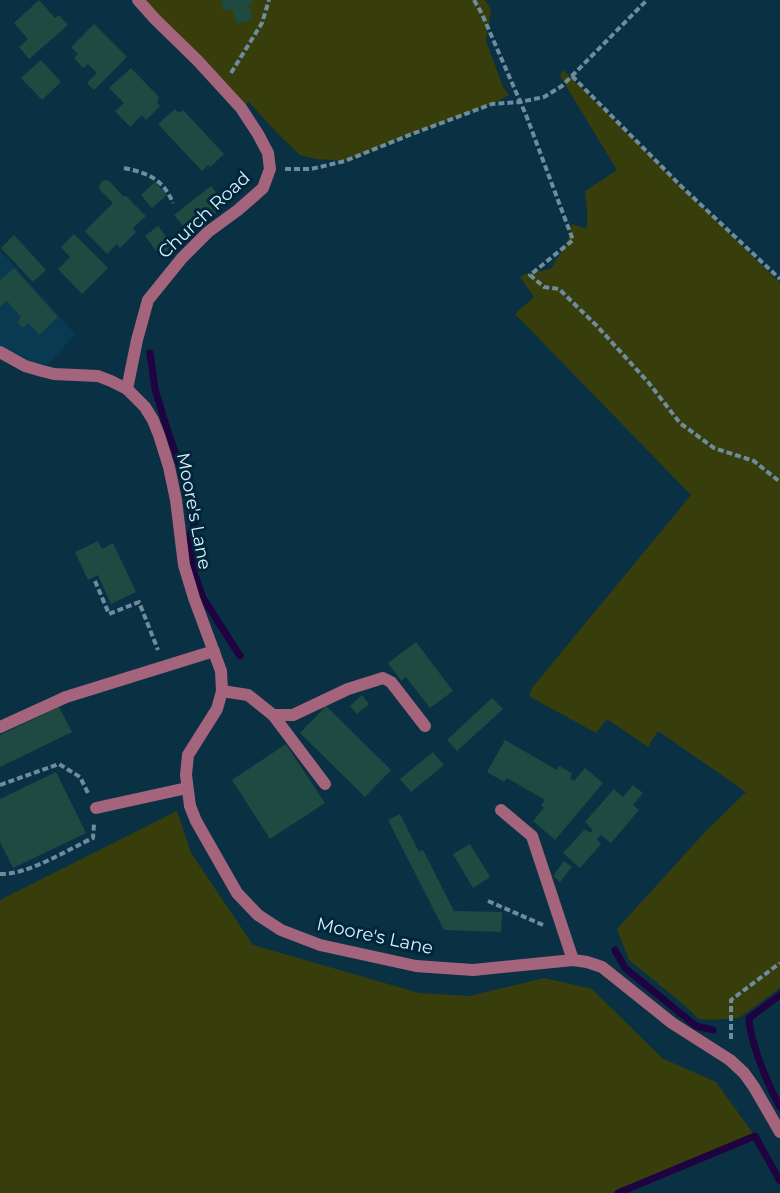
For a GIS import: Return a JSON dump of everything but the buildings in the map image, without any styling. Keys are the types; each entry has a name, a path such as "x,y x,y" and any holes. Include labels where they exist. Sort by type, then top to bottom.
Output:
{"street":[{"name":"Church Road","path":"127,389 148,300 182,258 208,232 263,188 270,169 268,153 241,108 138,0"},
{"path":"0,352 25,366 42,371 65,375 98,376 127,389"},
{"name":"Moore's Lane","path":"127,389 145,407 159,435 176,500 184,565 221,671 222,691 217,709 188,754 186,775 190,806 196,821 237,893 258,915 281,930 320,945 416,966 472,970 573,960 602,967 672,1023 730,1060 754,1087 780,1132"},
{"path":"0,726 66,698 214,651"},
{"path":"273,715 292,715 348,689 383,678 392,682 425,726"},
{"path":"222,691 248,695 273,715 325,784"},
{"path":"96,808 187,788"},
{"path":"501,810 532,836 573,960"}],"path":[{"path":"221,86 262,23 269,0"},
{"path":"474,0 526,115 573,240 530,275 544,287 559,290 597,326 648,382 680,423 714,448 754,461 780,482"},
{"path":"270,169 311,169 345,161 492,104 544,97 562,86 647,0"},
{"path":"572,76 681,187 780,279"},
{"path":"124,168 141,171 156,179 168,191 172,202"},
{"path":"94,581 109,614 139,602 165,668"},
{"path":"0,785 59,764 80,777 96,808 93,838 30,868 8,875 0,874"},
{"path":"488,901 552,928"},
{"path":"730,1060 731,1000 780,963"}],"shaded area":[{"path":"0,250 75,334 42,371 0,352"}],"green space":[{"path":"138,0 485,0 491,10 486,41 503,87 509,95 492,104 345,161 316,159 300,155 249,102 241,108"},
{"path":"563,70 780,283 780,988 739,1018 699,1019 629,960 617,929 705,832 746,792 658,731 648,747 607,719 596,733 529,696 532,688 691,495 515,314 534,297 520,277 551,269 567,242 572,224 587,229 585,191 617,170 560,76"},
{"path":"177,811 191,853 253,945 419,993 470,996 544,978 592,989 662,1058 716,1082 755,1136 618,1193 0,1193 0,900"}],"waterway":[{"path":"150,353 155,389 192,500 196,519 190,535 193,570 203,598 240,656"},
{"path":"615,950 625,968 696,1026 713,1030"},
{"path":"780,995 749,1018 760,1063 780,1107"},
{"path":"618,1193 755,1136 780,1181"}]}
